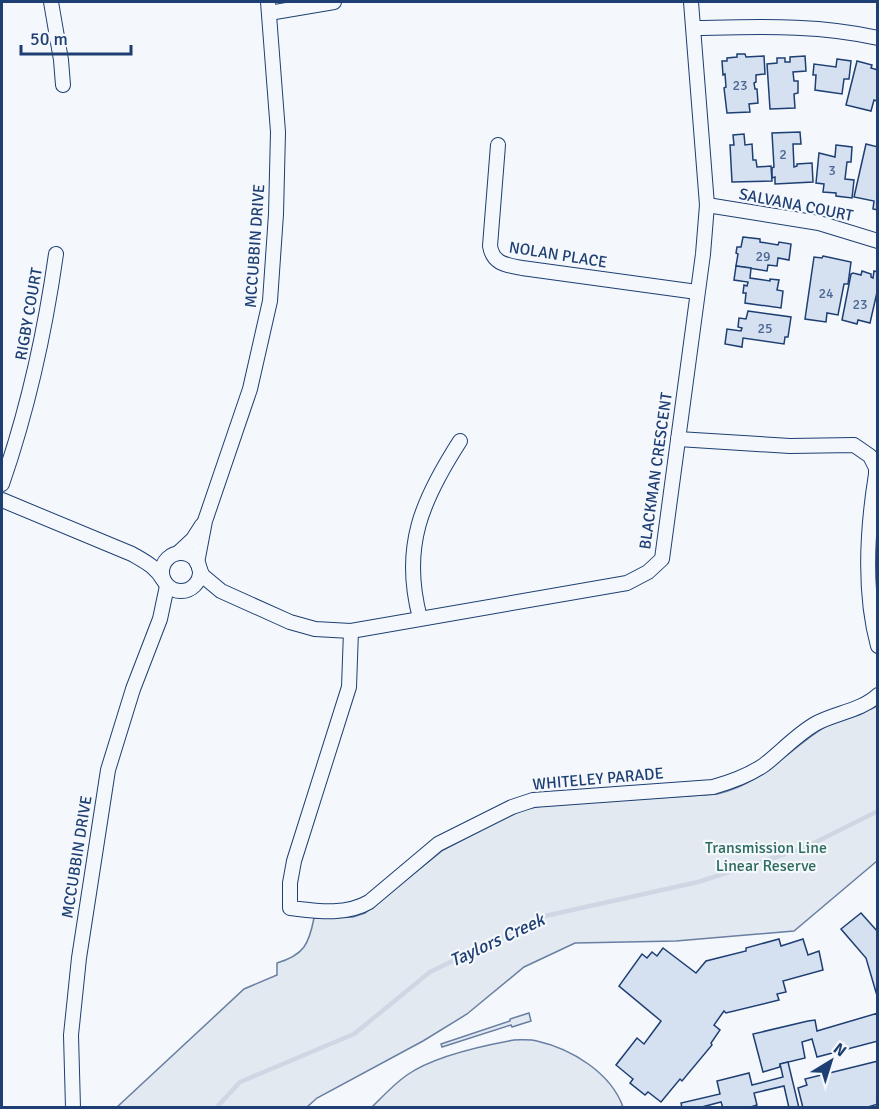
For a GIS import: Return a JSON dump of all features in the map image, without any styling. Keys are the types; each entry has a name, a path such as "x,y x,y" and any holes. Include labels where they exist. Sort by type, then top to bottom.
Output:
{"street":[{"path":"51,2 63,85"},
{"path":"268,8 334,2"},
{"name":"BLACKMAN CRESCENT","path":"185,591 200,588 221,591 303,626 329,631 351,631 627,583 648,572 662,559 707,205 691,2"},
{"name":"MCCUBBIN DRIVE","path":"198,566 205,521 250,389 270,301 276,214 278,132 268,8"},
{"path":"694,28 815,28 878,38"},
{"name":"NOLAN PLACE","path":"498,145 490,246 491,254 496,260 522,268 697,292"},
{"name":"SALVANA COURT","path":"707,205 819,223 878,241"},
{"name":"RIGBY COURT","path":"2,484 34,375 49,303 56,254"},
{"path":"678,439 790,446 855,445 874,454 876,474 868,538 871,620 878,646"},
{"path":"420,618 413,593 415,536 437,479 460,441"},
{"path":"2,500 132,554 158,571 165,584 177,591 185,591 198,579 198,566 189,555 175,554 161,557 132,554"},
{"name":"MCCUBBIN DRIVE","path":"175,554 193,539 205,521"},
{"path":"165,584 162,569 175,554"},
{"name":"BLACKMAN CRESCENT","path":"198,566 203,576 221,591"},
{"name":"MCCUBBIN DRIVE","path":"73,1107 71,1035 79,958 108,770 133,689 160,619 165,584"},
{"name":"MCCUBBIN DRIVE","path":"160,619 185,591"},
{"path":"291,922 290,883 294,861 349,687 351,631"},
{"name":"WHITELEY PARADE","path":"290,908 333,911 357,909 369,902 438,844 501,812 533,800 713,787 732,782 764,764 815,724 868,703 878,695"}],"green space":[{"name":"Transmission Line Linear Reserve","path":"877,706 877,861 794,931 676,941 575,943 524,967 467,1014 423,1041 317,1098 307,1107 116,1108 244,989 277,975 277,963 293,956 304,947 314,918 353,917 365,913 443,850 510,815 546,805 717,794 748,783 826,726"},
{"path":"529,1013 531,1021 442,1047 441,1044"},
{"path":"514,1040 537,1041 576,1056 600,1073 609,1083 623,1107 372,1107 402,1079 430,1062"}],"building":[{"path":"737,54 745,54 746,57 764,56 765,74 756,75 754,83 758,103 749,104 750,112 727,113 722,61 737,57"},
{"path":"805,56 806,71 793,72 794,81 798,81 798,93 794,94 795,108 770,109 767,64 777,63 777,58 785,58 785,62 790,62 790,57"},
{"path":"837,59 851,61 849,79 844,79 842,94 815,90 814,64 836,67"},
{"path":"857,61 872,65 871,68 878,70 878,97 877,101 874,100 871,111 846,105"},
{"path":"800,132 801,144 793,144 794,167 797,164 812,163 813,182 775,184 775,177 772,178 774,167 772,133"},
{"path":"744,134 745,145 752,144 753,160 756,160 757,167 771,166 772,181 732,182 730,145 734,145 733,135"},
{"path":"866,144 878,147 878,210 873,209 874,201 854,197"},
{"path":"836,145 852,147 851,162 847,162 845,179 854,180 852,198 823,192 824,184 816,183 819,153 835,157"},
{"path":"743,237 760,239 760,242 778,245 779,242 791,244 789,260 778,258 777,266 768,265 767,271 736,266 737,247 741,247"},
{"path":"823,256 851,262 848,284 844,284 838,315 827,313 826,322 805,319 814,257 822,258"},
{"path":"736,266 751,268 750,278 779,280 777,290 783,291 781,308 745,303 744,285 747,286 748,282 734,280"},
{"path":"862,271 871,274 873,278 874,271 878,272 878,288 870,323 858,320 857,324 842,320 851,274 861,275"},
{"path":"748,311 791,317 788,337 785,337 784,344 743,338 742,347 725,344 727,329 741,331 742,328 738,327 739,318 746,319"},
{"path":"861,913 878,932 878,999 866,958 841,929"},
{"path":"779,939 781,946 803,939 808,955 819,951 823,970 783,981 786,992 777,994 779,1000 726,1013 724,1011 714,1025 720,1030 711,1043 712,1045 661,1102 648,1092 645,1095 630,1083 633,1079 616,1065 637,1038 644,1044 661,1021 619,986 642,954 647,958 652,952 657,956 663,948 696,973 706,961 746,951 746,948"},
{"path":"878,1013 878,1041 817,1057 812,1039 802,1042 805,1058 780,1064 780,1067 763,1072 753,1034 815,1020 817,1031"},
{"path":"878,1061 878,1104 865,1108 803,1108 798,1088 807,1085 805,1079"},
{"path":"788,1062 799,1108 789,1108 784,1086 754,1093 757,1105 748,1108 723,1108 721,1102 698,1108 682,1108 681,1103 720,1094 717,1081 749,1073 752,1085 783,1077 780,1064"}],"waterway":[{"name":"Taylors Creek","path":"216,1108 240,1082 354,1034 430,972 545,916 698,882 804,848 878,811"}]}
